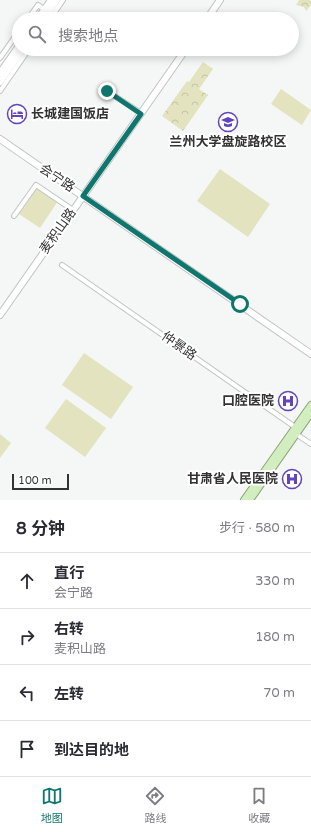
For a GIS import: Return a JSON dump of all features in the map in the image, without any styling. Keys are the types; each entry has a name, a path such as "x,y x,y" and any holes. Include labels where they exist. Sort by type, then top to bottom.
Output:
{"main road":[{"path":"250,500 311,405"},
{"path":"244,500 296,430 311,413"}],"street":[{"path":"33,12 38,5 45,10 51,0"},
{"path":"49,12 57,0"},
{"path":"55,12 63,0"},
{"path":"212,12 220,0"},
{"path":"0,58 12,41"},
{"path":"1,77 13,56"},
{"path":"1,77 18,56"},
{"path":"0,91 24,56"},
{"name":"麦积山路","path":"0,315 181,56"},
{"path":"107,91 141,114"},
{"name":"会宁路","path":"0,139 311,354"},
{"path":"14,216 36,185 73,210"},
{"name":"仲景路","path":"62,265 296,430 311,444"}],"green space":[{"path":"299,0 311,0 311,5 306,11 304,7 296,5"},
{"path":"203,62 213,69 199,89 208,95 183,131 162,116 187,81 189,82"},
{"path":"281,89 311,110 302,125 271,104"},
{"path":"220,169 270,204 248,237 197,201"},
{"path":"38,187 58,201 40,228 19,214"},
{"path":"84,353 133,387 111,419 62,385"},
{"path":"66,399 106,428 85,457 45,428"},
{"path":"0,434 11,443 0,458"}],"place":[{"name":"长城建国饭店","path":"17,114"},
{"name":"兰州大学盘旋路校区","path":"228,122"},
{"name":"口腔医院","path":"288,401"},
{"name":"甘肃省人民医院","path":"292,479"}],"route":[{"path":"107,91 141,114 83,196 240,304"}]}
